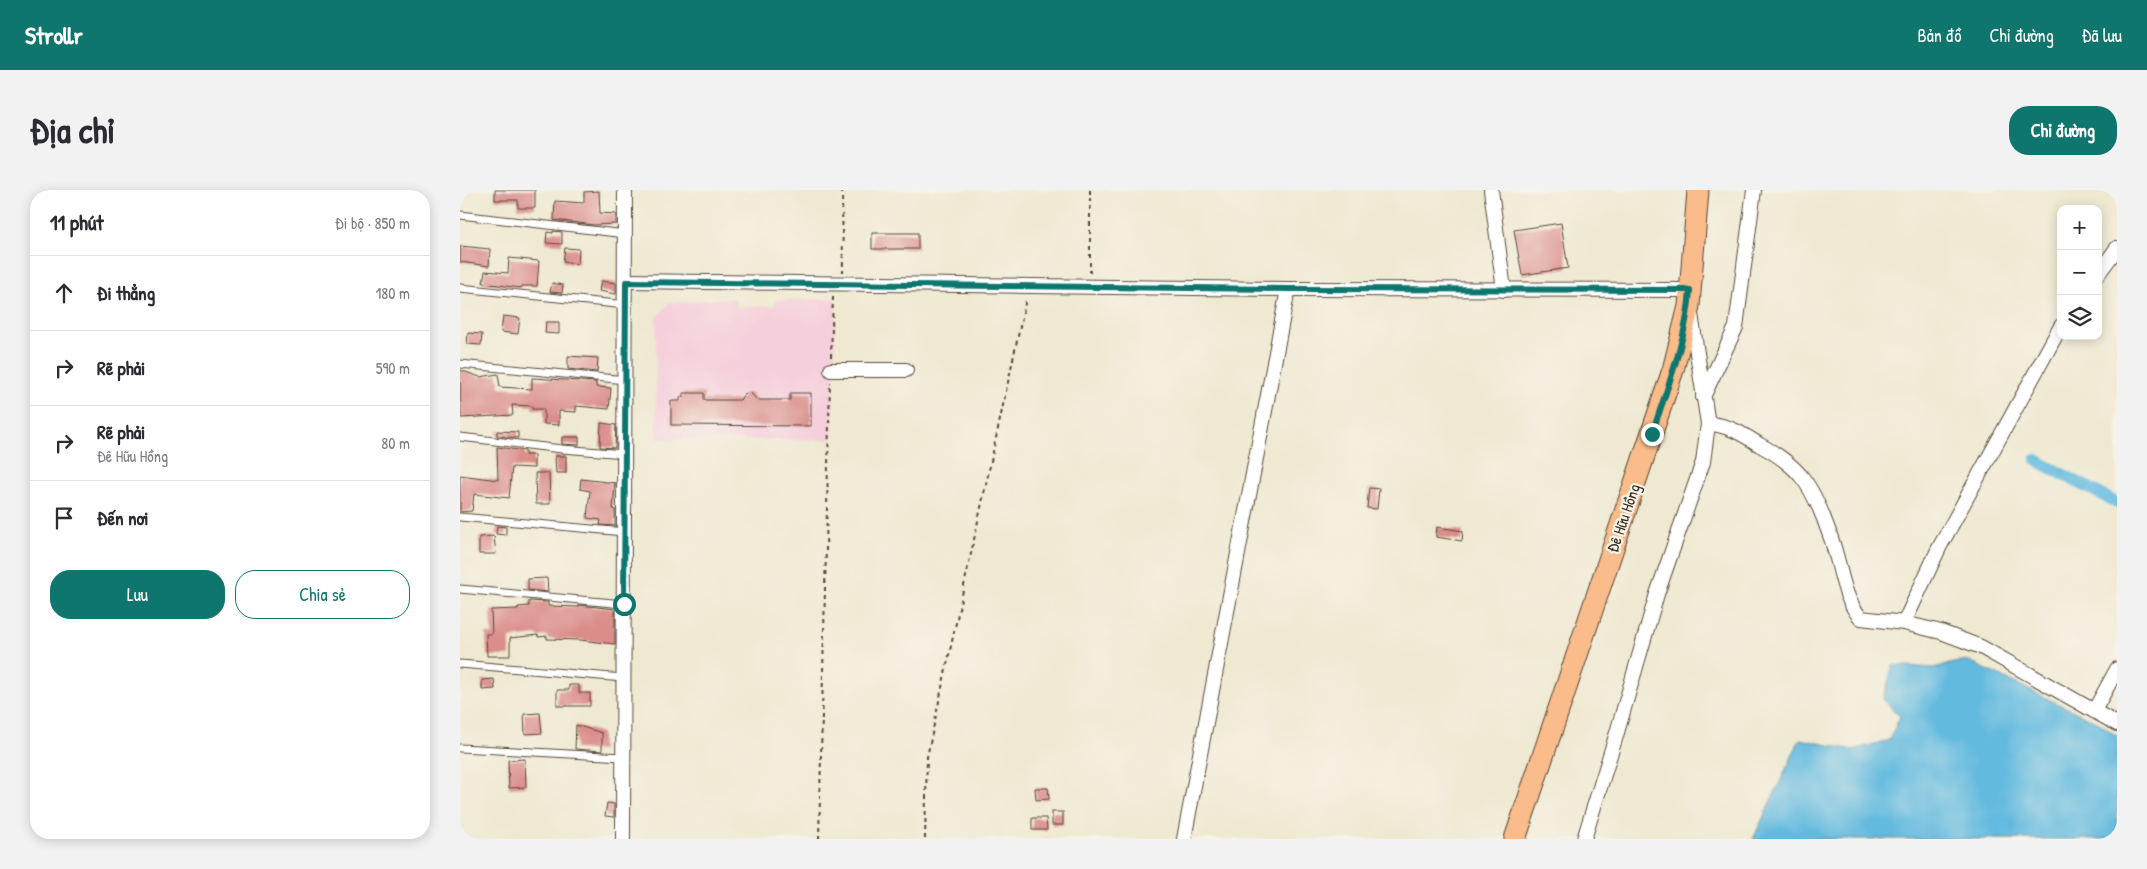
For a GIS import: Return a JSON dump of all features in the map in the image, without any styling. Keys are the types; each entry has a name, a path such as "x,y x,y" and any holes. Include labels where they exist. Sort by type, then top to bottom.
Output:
{"main road":[{"name":"Đê Hữu Hồng","path":"1515,839 1673,370 1690,298 1698,190"}],"street":[{"path":"623,839 626,380 625,190"},
{"path":"1490,190 1504,290"},
{"path":"1703,397 1736,327 1754,190"},
{"path":"2102,269 2117,248"},
{"path":"626,282 1504,290 1690,298 1708,424 1703,462 1656,594 1616,736 1584,839"},
{"path":"1184,839 1288,289"},
{"path":"1904,623 1944,540 2057,333"},
{"path":"831,370 906,370"},
{"path":"1708,424 1718,424 1743,434 1779,456 1801,476 1816,502 1833,543 1852,609 1861,618 1904,623 1941,632 1981,647 2117,724"},
{"path":"2094,711 2117,669"}],"lane":[{"path":"460,215 626,234"},
{"path":"460,288 626,305"},
{"path":"460,364 626,380"},
{"path":"460,437 625,454"},
{"path":"460,517 625,532"},
{"path":"460,589 624,604"},
{"path":"460,664 623,678"},
{"path":"460,748 623,758"}],"path":[{"path":"819,839 831,370 838,284 842,190"},
{"path":"1090,190 1090,287"},
{"path":"926,839 927,757 1028,286"}],"shaded area":[{"path":"733,298 738,307 773,306 776,300 836,299 832,440 656,439 656,319 669,303"}],"water":[{"path":"1966,660 2099,723 2117,736 2117,839 1753,839 1800,739 1853,750 1889,740 1900,717 1883,699 1893,665 1933,668"}],"building":[{"path":"495,190 535,190 535,208 518,208 518,200 495,200"},
{"path":"599,191 600,213 616,214 616,224 594,225 554,220 555,201 584,203 584,192"},
{"path":"1561,223 1568,268 1522,275 1514,230"},
{"path":"553,231 562,232 562,244 546,243 547,232 553,233"},
{"path":"872,233 918,233 918,249 872,249"},
{"path":"460,246 490,249 489,266 460,262"},
{"path":"565,248 579,249 578,264 563,262"},
{"path":"509,258 539,261 537,286 522,286 521,288 483,283 485,271 508,273"},
{"path":"601,281 616,283 616,294 599,291"},
{"path":"552,283 563,285 562,293 550,292"},
{"path":"503,316 520,318 518,334 501,332"},
{"path":"546,322 559,322 559,334 545,333"},
{"path":"468,333 482,334 481,345 467,344"},
{"path":"568,356 598,358 597,372 568,369"},
{"path":"460,370 480,377 498,374 500,387 532,389 532,378 596,382 596,387 611,388 609,409 576,406 576,412 559,411 559,425 544,424 544,409 532,409 532,406 512,405 513,415 461,418"},
{"path":"750,392 757,400 790,400 790,393 811,393 811,426 671,425 671,401 680,401 683,393 704,393 704,400 740,400 744,394"},
{"path":"601,423 616,425 615,448 600,447"},
{"path":"497,431 518,432 518,438 497,436"},
{"path":"562,437 579,437 579,445 562,444"},
{"path":"497,447 525,451 525,455 534,455 534,468 512,467 509,498 474,494 472,511 460,512 460,475 498,480"},
{"path":"555,456 566,456 566,473 556,473"},
{"path":"535,473 549,473 550,504 536,504"},
{"path":"581,479 615,483 613,509 615,509 615,526 600,525 601,520 587,518 590,491 580,489"},
{"path":"1369,488 1379,489 1377,509 1367,508"},
{"path":"497,526 506,527 506,535 496,534"},
{"path":"1437,527 1463,531 1462,541 1436,537"},
{"path":"494,536 496,554 479,554 479,537"},
{"path":"547,578 548,592 528,590 528,579"},
{"path":"529,601 548,602 548,606 579,607 579,605 615,609 615,644 547,639 547,636 538,637 538,635 510,638 510,656 487,656 486,634 492,634 491,610 518,609 518,607 529,606"},
{"path":"494,679 495,689 482,690 482,680"},
{"path":"569,685 579,685 579,693 590,693 590,706 557,706 557,690 569,690"},
{"path":"540,713 542,733 525,734 524,714"},
{"path":"576,725 602,733 602,751 575,749"},
{"path":"525,759 526,787 509,788 508,760"},
{"path":"1035,788 1048,788 1049,799 1036,800"},
{"path":"607,803 614,804 614,817 605,816"},
{"path":"1052,812 1063,812 1063,825 1052,825"},
{"path":"1032,818 1046,818 1047,830 1032,830"}],"waterway":[{"path":"2036,460 2117,503"}],"route":[{"path":"624,604 626,282 1288,289 1690,290 1689,306 1673,370 1652,434"}]}
